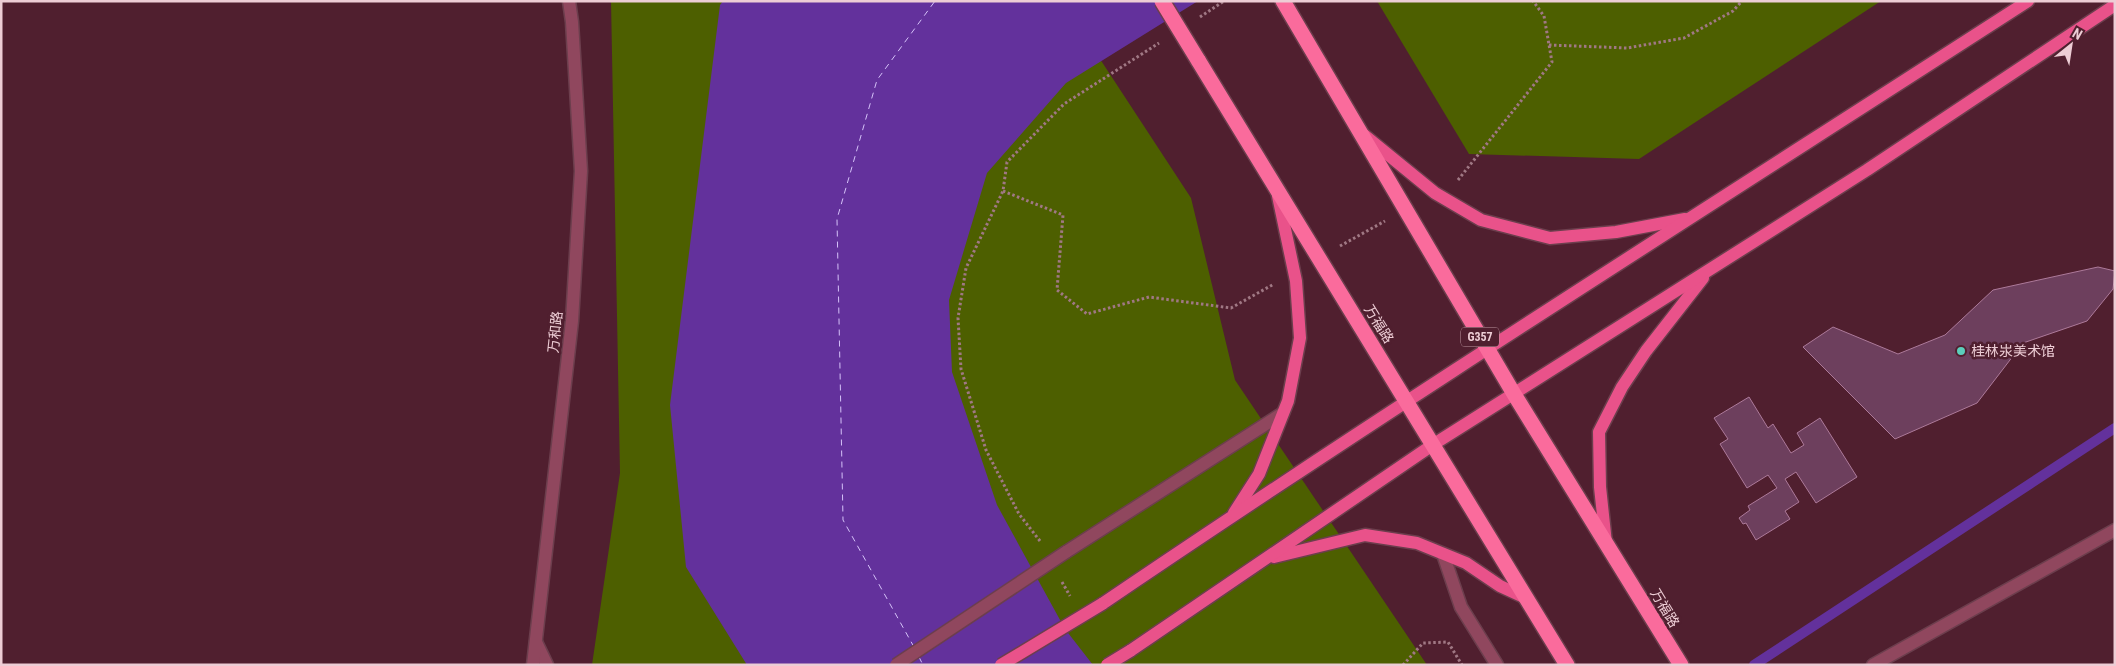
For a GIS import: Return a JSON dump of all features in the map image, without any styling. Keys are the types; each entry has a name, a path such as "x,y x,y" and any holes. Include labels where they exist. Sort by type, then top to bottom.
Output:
{"highway":[{"name":"万福路","path":"1162,1 1434,444 1567,665"},
{"name":"万福路","path":"1284,4 1514,394 1680,665"}],"main road":[{"path":"1001,665 1102,604 1232,516 1407,402 2028,1"},
{"path":"1106,665 1130,651 1434,444 1867,170 2115,5"},
{"path":"1360,132 1436,193 1481,220 1550,238 1616,232 1692,218"},
{"path":"1232,516 1259,474 1288,401 1300,338 1296,281 1277,189"},
{"path":"1606,542 1600,487 1599,432 1622,387 1646,351 1708,271"},
{"path":"1264,560 1365,535 1417,543 1466,563 1500,586 1526,598"}],"street":[{"name":"万和路","path":"533,665 572,321 581,172 572,22 569,1"},
{"path":"896,665 1066,552 1283,413"},
{"path":"1874,665 2115,530"},
{"path":"1443,554 1461,607 1497,665"},
{"path":"536,641 547,665"}],"path":[{"path":"1192,22 1224,1"},
{"path":"1549,46 1627,48 1684,38 1733,11 1742,1"},
{"path":"1044,550 1035,533 1019,514 986,450 961,369 958,318 966,268 1002,191 1007,162 1064,104 1160,42"},
{"path":"1058,574 1072,599"},
{"path":"1403,665 1423,643 1448,642 1462,665"}],"green space":[{"path":"611,1 1062,1 1191,198 1235,380 1427,665 592,665 620,473"},
{"path":"1377,1 1881,1 1639,159 1469,154"}],"shaded area":[{"path":"723,1 1198,1 1066,83 987,173 949,300 952,372 997,505 1065,629 1093,665 747,665 686,567 670,405 720,5"}],"building":[{"name":"桂林汖美术馆","path":"2098,267 2115,271 2113,289 2087,321 2023,343 1977,403 1895,439 1803,347 1833,327 1898,354 1945,335 1993,290"},
{"path":"1749,397 1768,428 1773,424 1791,453 1804,445 1797,433 1820,418 1857,477 1816,503 1796,472 1785,479 1799,502 1785,511 1790,519 1756,540 1746,523 1743,524 1739,518 1750,510 1748,506 1777,488 1768,475 1747,488 1720,444 1728,439 1714,418"}],"waterway":[{"path":"1754,665 2115,428"}],"ferry route":[{"path":"914,647 843,520 837,219 877,80 935,1"},
{"path":"919,657 923,665"}],"place":[{"name":"桂林汖美术馆","path":"1961,351"}]}
